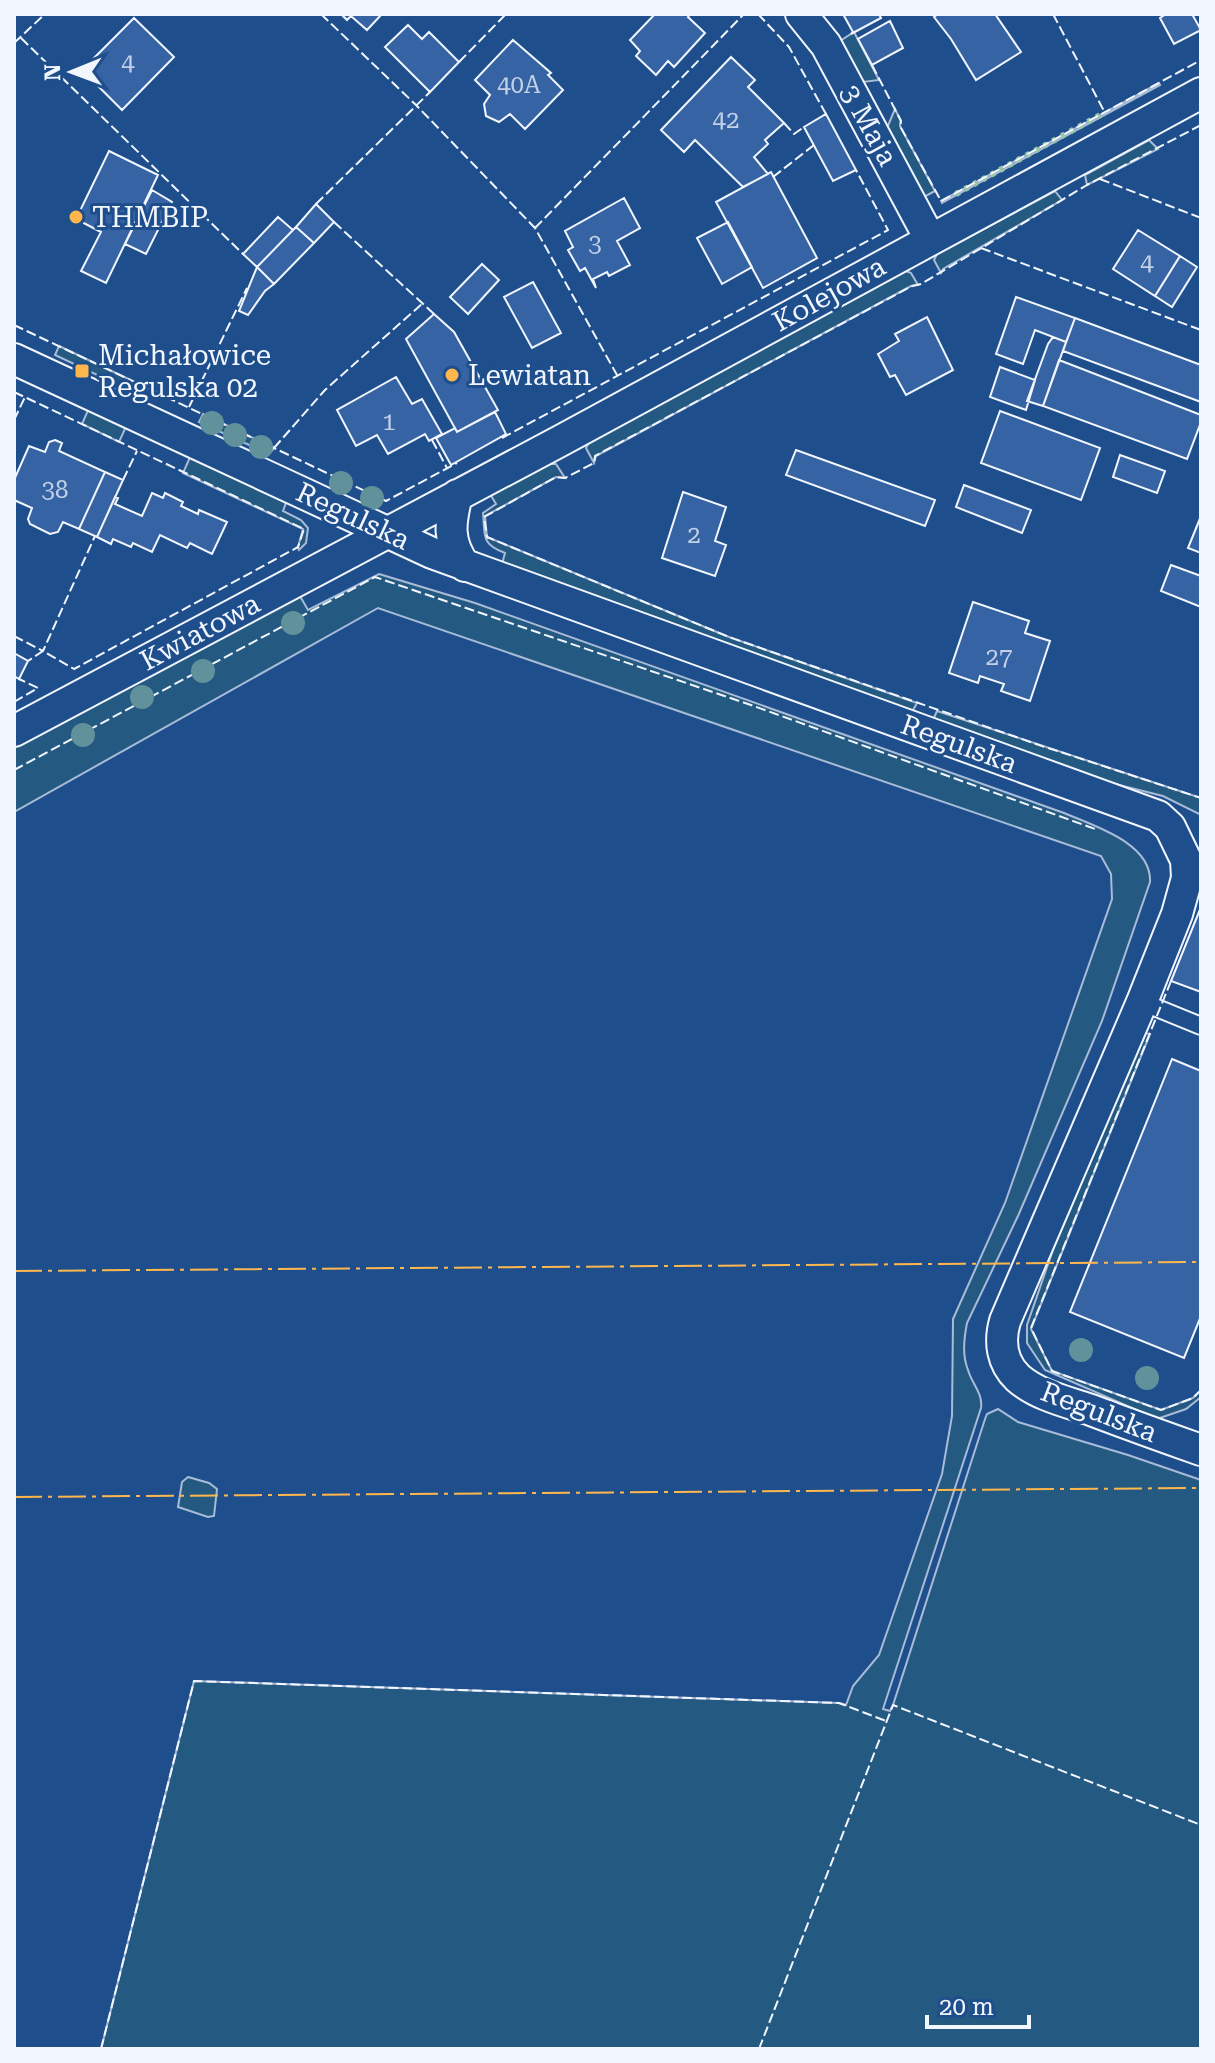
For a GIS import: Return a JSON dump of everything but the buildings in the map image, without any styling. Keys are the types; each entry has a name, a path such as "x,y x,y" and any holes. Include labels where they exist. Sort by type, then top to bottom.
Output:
{"street":[{"name":"3 Maja","path":"801,14 826,45 930,239"},
{"name":"Kolejowa","path":"386,533 1201,93"},
{"name":"Regulska","path":"14,359 386,533 465,566 1162,818 1184,853 1187,878 1177,914 1005,1321 1003,1352 1013,1373 1032,1387 1201,1450"},
{"path":"457,495 450,532 454,549 465,566"},
{"name":"Kwiatowa","path":"14,731 386,533"}],"lane":[{"path":"1142,1002 1201,1026"}],"shaded area":[{"path":"854,32 879,80 863,82 840,41"},
{"path":"1160,85 942,203 941,201"},
{"path":"895,109 900,126 935,191 924,197 887,128"},
{"path":"1149,140 1158,149 1087,185 1085,175"},
{"path":"1055,191 1062,200 941,273 934,260 937,254"},
{"path":"906,271 911,273 918,285 596,456 594,463 586,448 589,442"},
{"path":"59,346 135,382 131,391 55,355"},
{"path":"89,408 124,424 119,442 82,424"},
{"path":"203,414 274,448 269,454 199,422"},
{"path":"191,455 287,500 283,511 301,520 308,528 306,543 299,550 303,529 183,473"},
{"path":"548,464 556,464 565,478 556,477 485,516 487,537 729,637 917,703 912,712 502,564 505,553 488,542 485,533 483,513 496,504 490,494"},
{"path":"379,574 475,603 1064,813 1105,830 1132,846 1142,857 1150,882 1102,1021 1018,1216 967,1323 965,1359 981,1408 883,1709 890,1711 893,1705 987,1414 998,1409 1018,1422 1201,1480 1201,2049 101,2049 194,1681 846,1705 853,1686 879,1655 942,1474 952,1416 953,1319 1005,1203 1112,899 1111,874 1101,856 378,608 14,812 14,747 300,596 308,610"},
{"path":"937,711 1201,798 1201,815 1163,796 1103,781 933,720"},
{"path":"1144,1033 1150,1034 1031,1329 1052,1371 1161,1410 1193,1398 1201,1390 1201,1397 1186,1409 1157,1419 1045,1370 1027,1343 1027,1325 1054,1247"},
{"path":"188,1477 209,1483 217,1489 214,1516 208,1517 178,1507 182,1482"}],"hedge":[{"path":"956,194 1104,113"}],"fence":[{"path":"14,43 45,14"},
{"path":"321,14 416,105 535,228 617,375"},
{"path":"459,62 506,14"},
{"path":"535,228 744,14"},
{"path":"758,14 789,47 826,114"},
{"path":"1053,14 1104,111"},
{"path":"21,38 243,254"},
{"path":"872,65 901,121 900,126 941,201 1201,60"},
{"path":"316,204 430,92"},
{"path":"784,123 794,134 804,127"},
{"path":"1201,125 1087,185 921,284 912,286 595,456 594,463 565,478 556,477 484,517 487,537 729,637 1201,798"},
{"path":"773,177 814,145"},
{"path":"502,438 888,230 856,170"},
{"path":"1100,179 1201,218"},
{"path":"334,222 434,314"},
{"path":"981,248 1201,330"},
{"path":"189,407 247,288"},
{"path":"274,448 325,390 423,303"},
{"path":"14,325 386,501 457,463"},
{"path":"14,392 304,529 298,547 74,669 43,651 28,661"},
{"path":"14,420 25,397"},
{"path":"432,440 447,468"},
{"path":"123,480 137,451"},
{"path":"14,636 43,651 95,536"},
{"path":"14,770 375,577 748,704 1098,830"},
{"path":"14,702 38,688 19,679"},
{"path":"1171,981 1031,1328 1052,1371 1161,1410 1193,1398 1201,1390"},
{"path":"101,2049 194,1681 839,1703 886,1721"},
{"path":"759,2049 893,1705 1201,1825"}],"power":[{"path":"14,1271 1201,1262"},
{"path":"14,1497 1201,1488"}],"place":[{"name":"THMBIP","path":"76,217"},
{"name":"Michałowice Regulska 02","path":"82,371"},
{"name":"Lewiatan","path":"452,375"}]}
